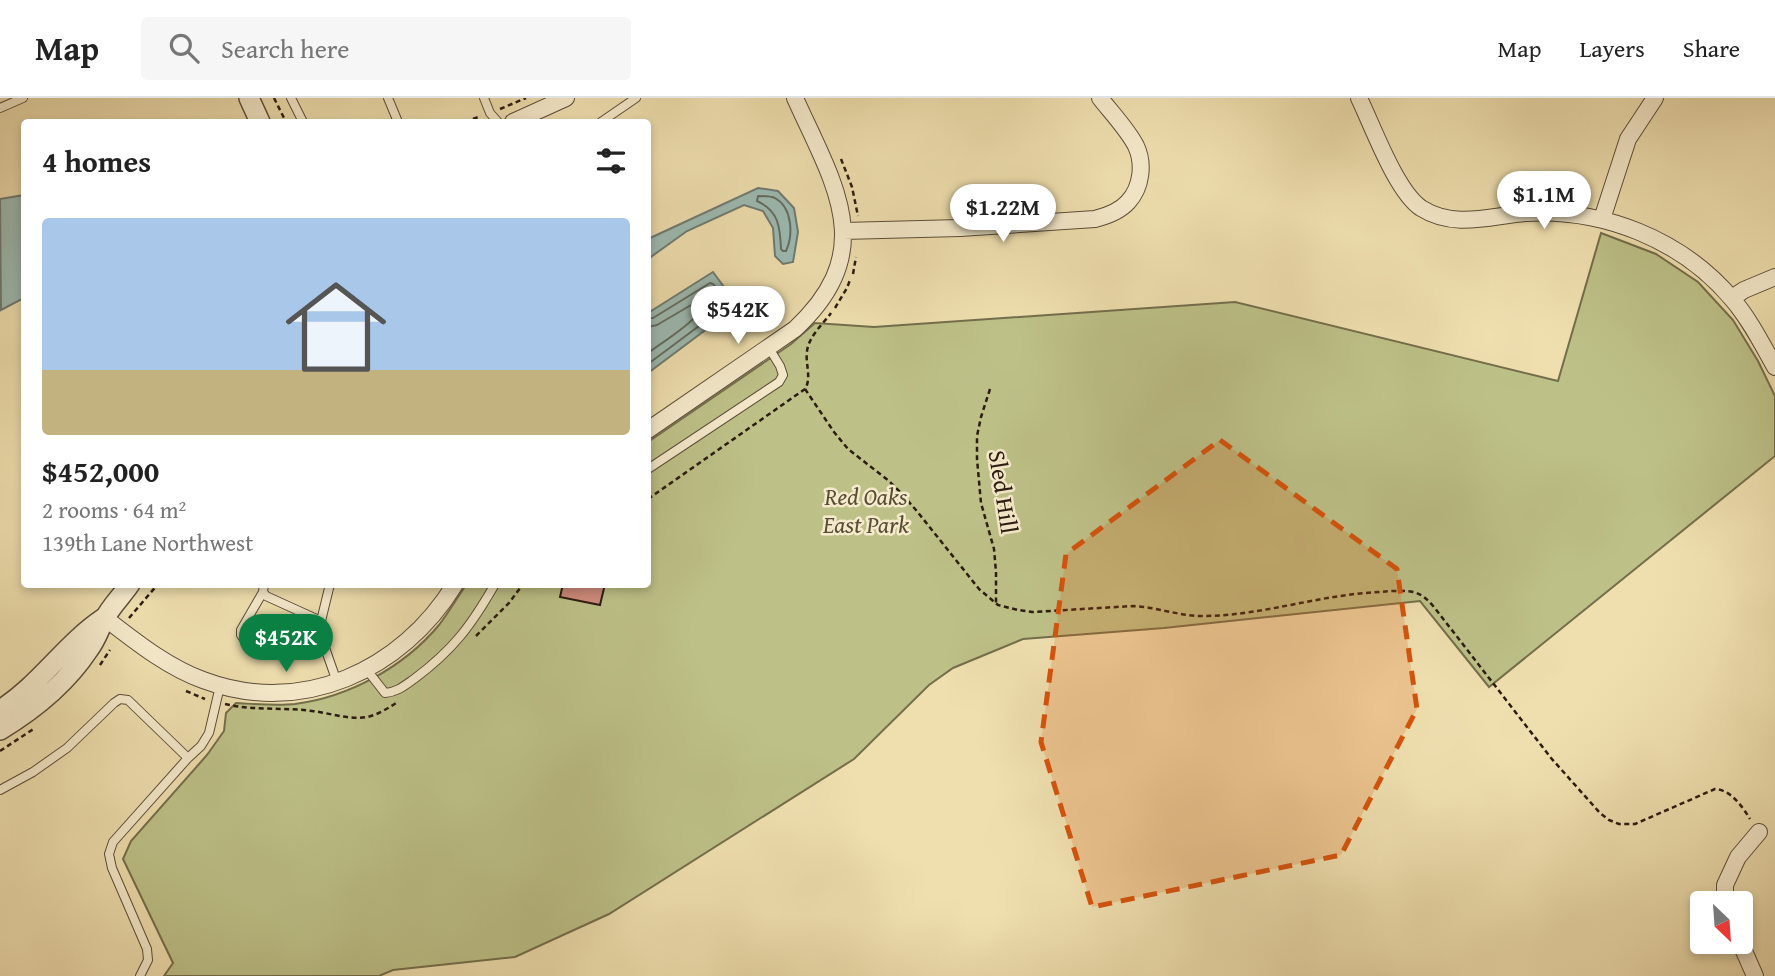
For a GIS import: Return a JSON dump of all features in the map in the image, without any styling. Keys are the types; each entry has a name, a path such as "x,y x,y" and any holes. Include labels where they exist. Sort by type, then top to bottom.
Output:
{"street":[{"path":"249,98 259,119"},
{"path":"520,119 566,98"},
{"path":"651,428 795,329 822,300 838,267 843,243 841,209 795,98"},
{"path":"843,231 960,228 1095,219 1110,215 1128,202 1139,184 1141,158 1135,144 1100,98"},
{"path":"1359,98 1405,192 1421,208 1460,220 1546,212 1573,214 1602,219 1642,233 1669,246 1703,271 1732,298 1775,367"},
{"path":"1602,219 1628,139 1655,98"},
{"path":"1732,298 1775,276"},
{"path":"0,730 30,712 50,695 86,654 105,618 127,588"},
{"path":"105,618 184,673 243,691 281,693 337,682 367,670 397,651 414,636 441,606 452,588"},
{"path":"0,710 34,684 86,630 105,618"},
{"path":"1725,891 1725,885 1738,857 1759,832"},
{"path":"1745,954 1755,976"}],"lane":[{"path":"0,108 23,98"},
{"path":"291,98 302,119"},
{"path":"388,98 397,119"},
{"path":"484,98 495,119"},
{"path":"604,119 622,101 636,98"},
{"path":"651,467 779,382 783,374 769,348"},
{"path":"263,588 266,596 321,621"},
{"path":"263,588 241,630 244,639 281,650 324,646"},
{"path":"329,588 321,621 324,646 337,682"},
{"path":"367,670 385,693 395,692 434,664 464,634 493,588"},
{"path":"140,976 148,960 147,949 119,886 109,854 113,842 201,746 209,733 220,686"},
{"path":"0,790 33,772 67,748 120,699 128,700 188,758"}],"path":[{"path":"274,98 284,119"},
{"path":"805,389 848,449 900,492 979,589 996,603 1032,612 1147,606 1184,615 1209,616 1253,612 1365,593 1403,591 1420,594 1434,607 1566,776 1609,820 1619,824 1635,824 1708,791 1723,789 1743,808 1759,832"},
{"name":"Sled Hill","path":"990,389 977,436 977,459 981,503 994,549 996,603"},
{"path":"130,617 155,588"}],"highlighted area":[{"path":"1220,440 1397,569 1417,709 1341,855 1092,907 1041,742 1066,554"}],"green space":[{"name":"Red Oaks East Park","path":"1601,233 1656,254 1698,282 1733,320 1775,396 1775,456 1489,687 1420,601 1164,628 1023,639 953,668 929,685 854,759 609,914 515,957 393,970 379,976 164,976 173,963 123,859 131,841 207,755 224,731 226,713 236,703 280,705 315,700 335,695 374,678 425,640 443,620 464,588 651,588 651,440 791,344 815,323 874,327 1235,302 1558,381"}],"water":[{"path":"758,188 778,191 794,208 798,232 793,262 783,264 775,256 773,228 763,211 744,205 687,231 651,257 651,238"},
{"path":"21,196 21,300 1,310 0,199"},
{"path":"713,272 724,287 728,300 712,325 651,371 651,311"}],"building":[{"path":"562,588 604,588 600,605 560,597"}]}
